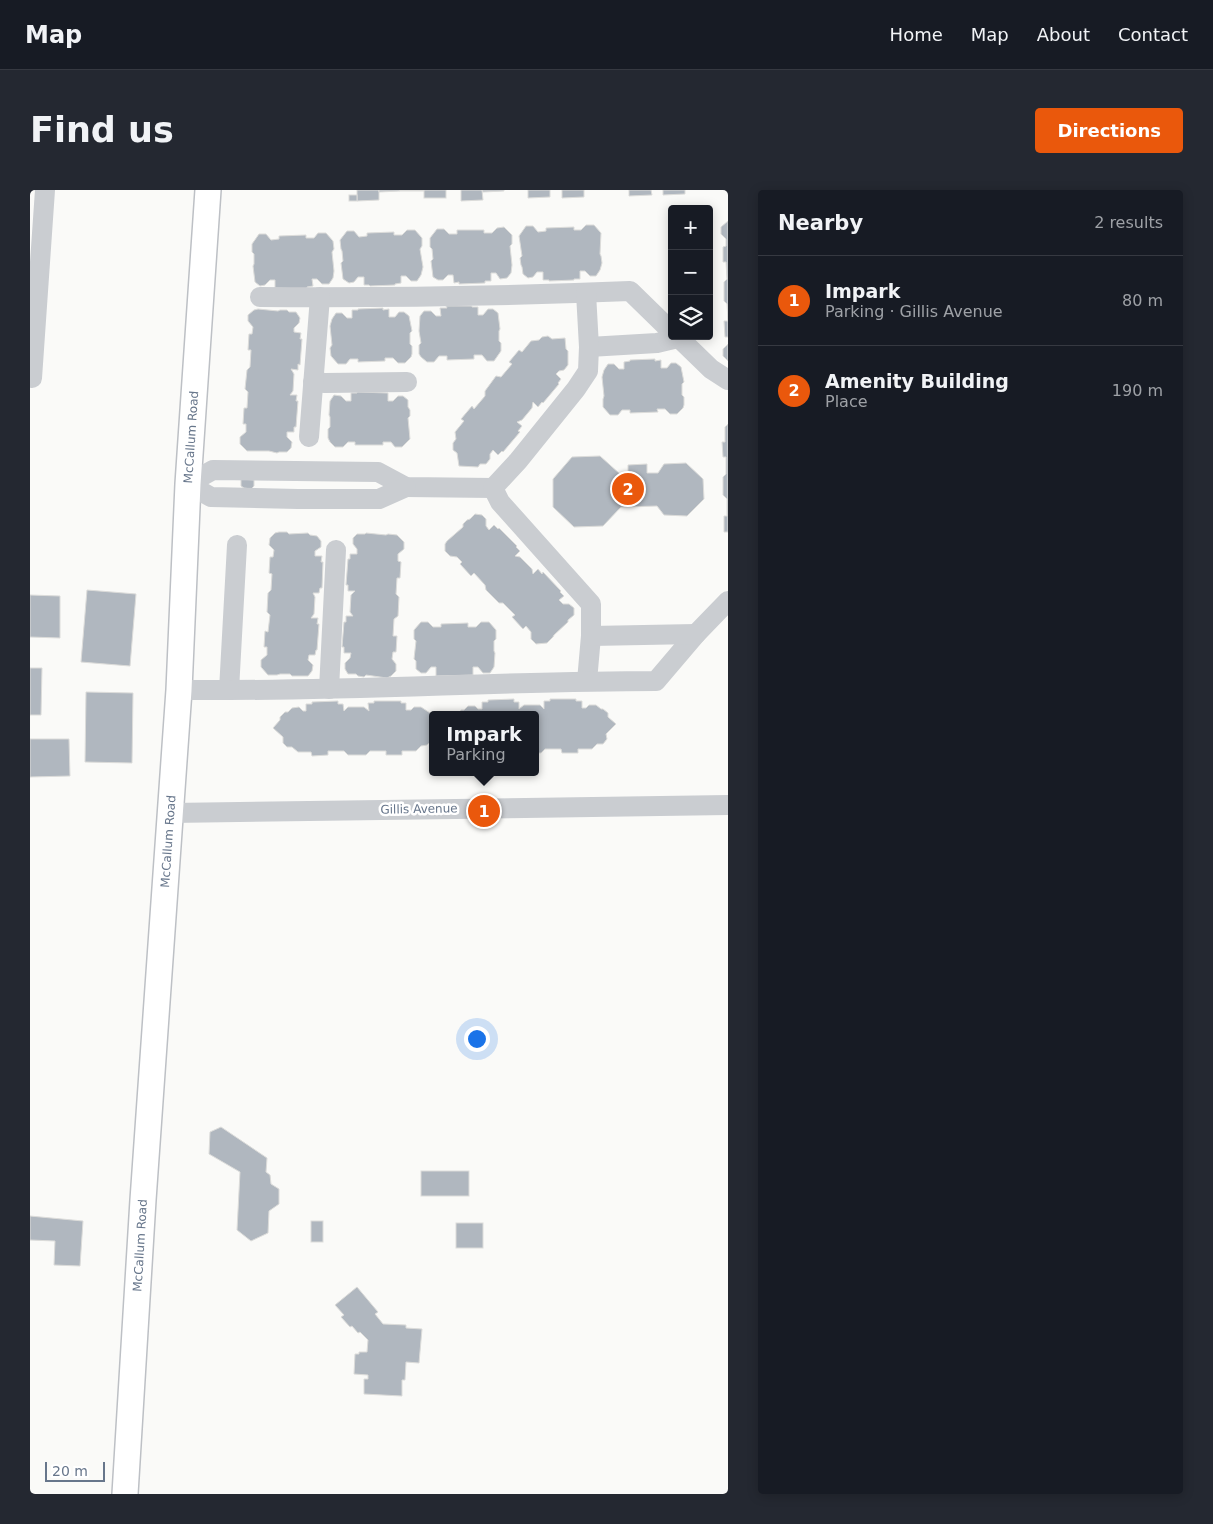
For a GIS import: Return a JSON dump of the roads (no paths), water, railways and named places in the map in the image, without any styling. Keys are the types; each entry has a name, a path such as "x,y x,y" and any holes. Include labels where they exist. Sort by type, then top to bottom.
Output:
{"main road":[{"name":"McCallum Road","path":"125,1494 143,1200 179,690 188,484 208,190"}],"street":[{"path":"32,378 36,233 45,190"},
{"path":"260,297 630,291 668,328"},
{"path":"188,484 213,470 378,472 406,486 467,489 492,488 518,461 576,389 588,371 589,347 586,293"},
{"path":"309,437 320,297"},
{"path":"589,347 657,342 668,338"},
{"path":"680,340 711,369 728,380"},
{"path":"313,382 407,382"},
{"path":"279,499 280,472"},
{"path":"188,484 211,497 279,499 379,499 406,486"},
{"path":"492,488 500,502 590,604 591,636 587,681"},
{"path":"229,690 237,545"},
{"path":"329,689 336,550"},
{"path":"179,690 329,689 587,681 656,681 696,634 728,601"},
{"path":"591,636 696,634"},
{"name":"Gillis Avenue","path":"171,812 728,805"}],"place":[{"name":"Amenity Building","path":"628,489"},
{"name":"Impark","path":"484,811"}]}
